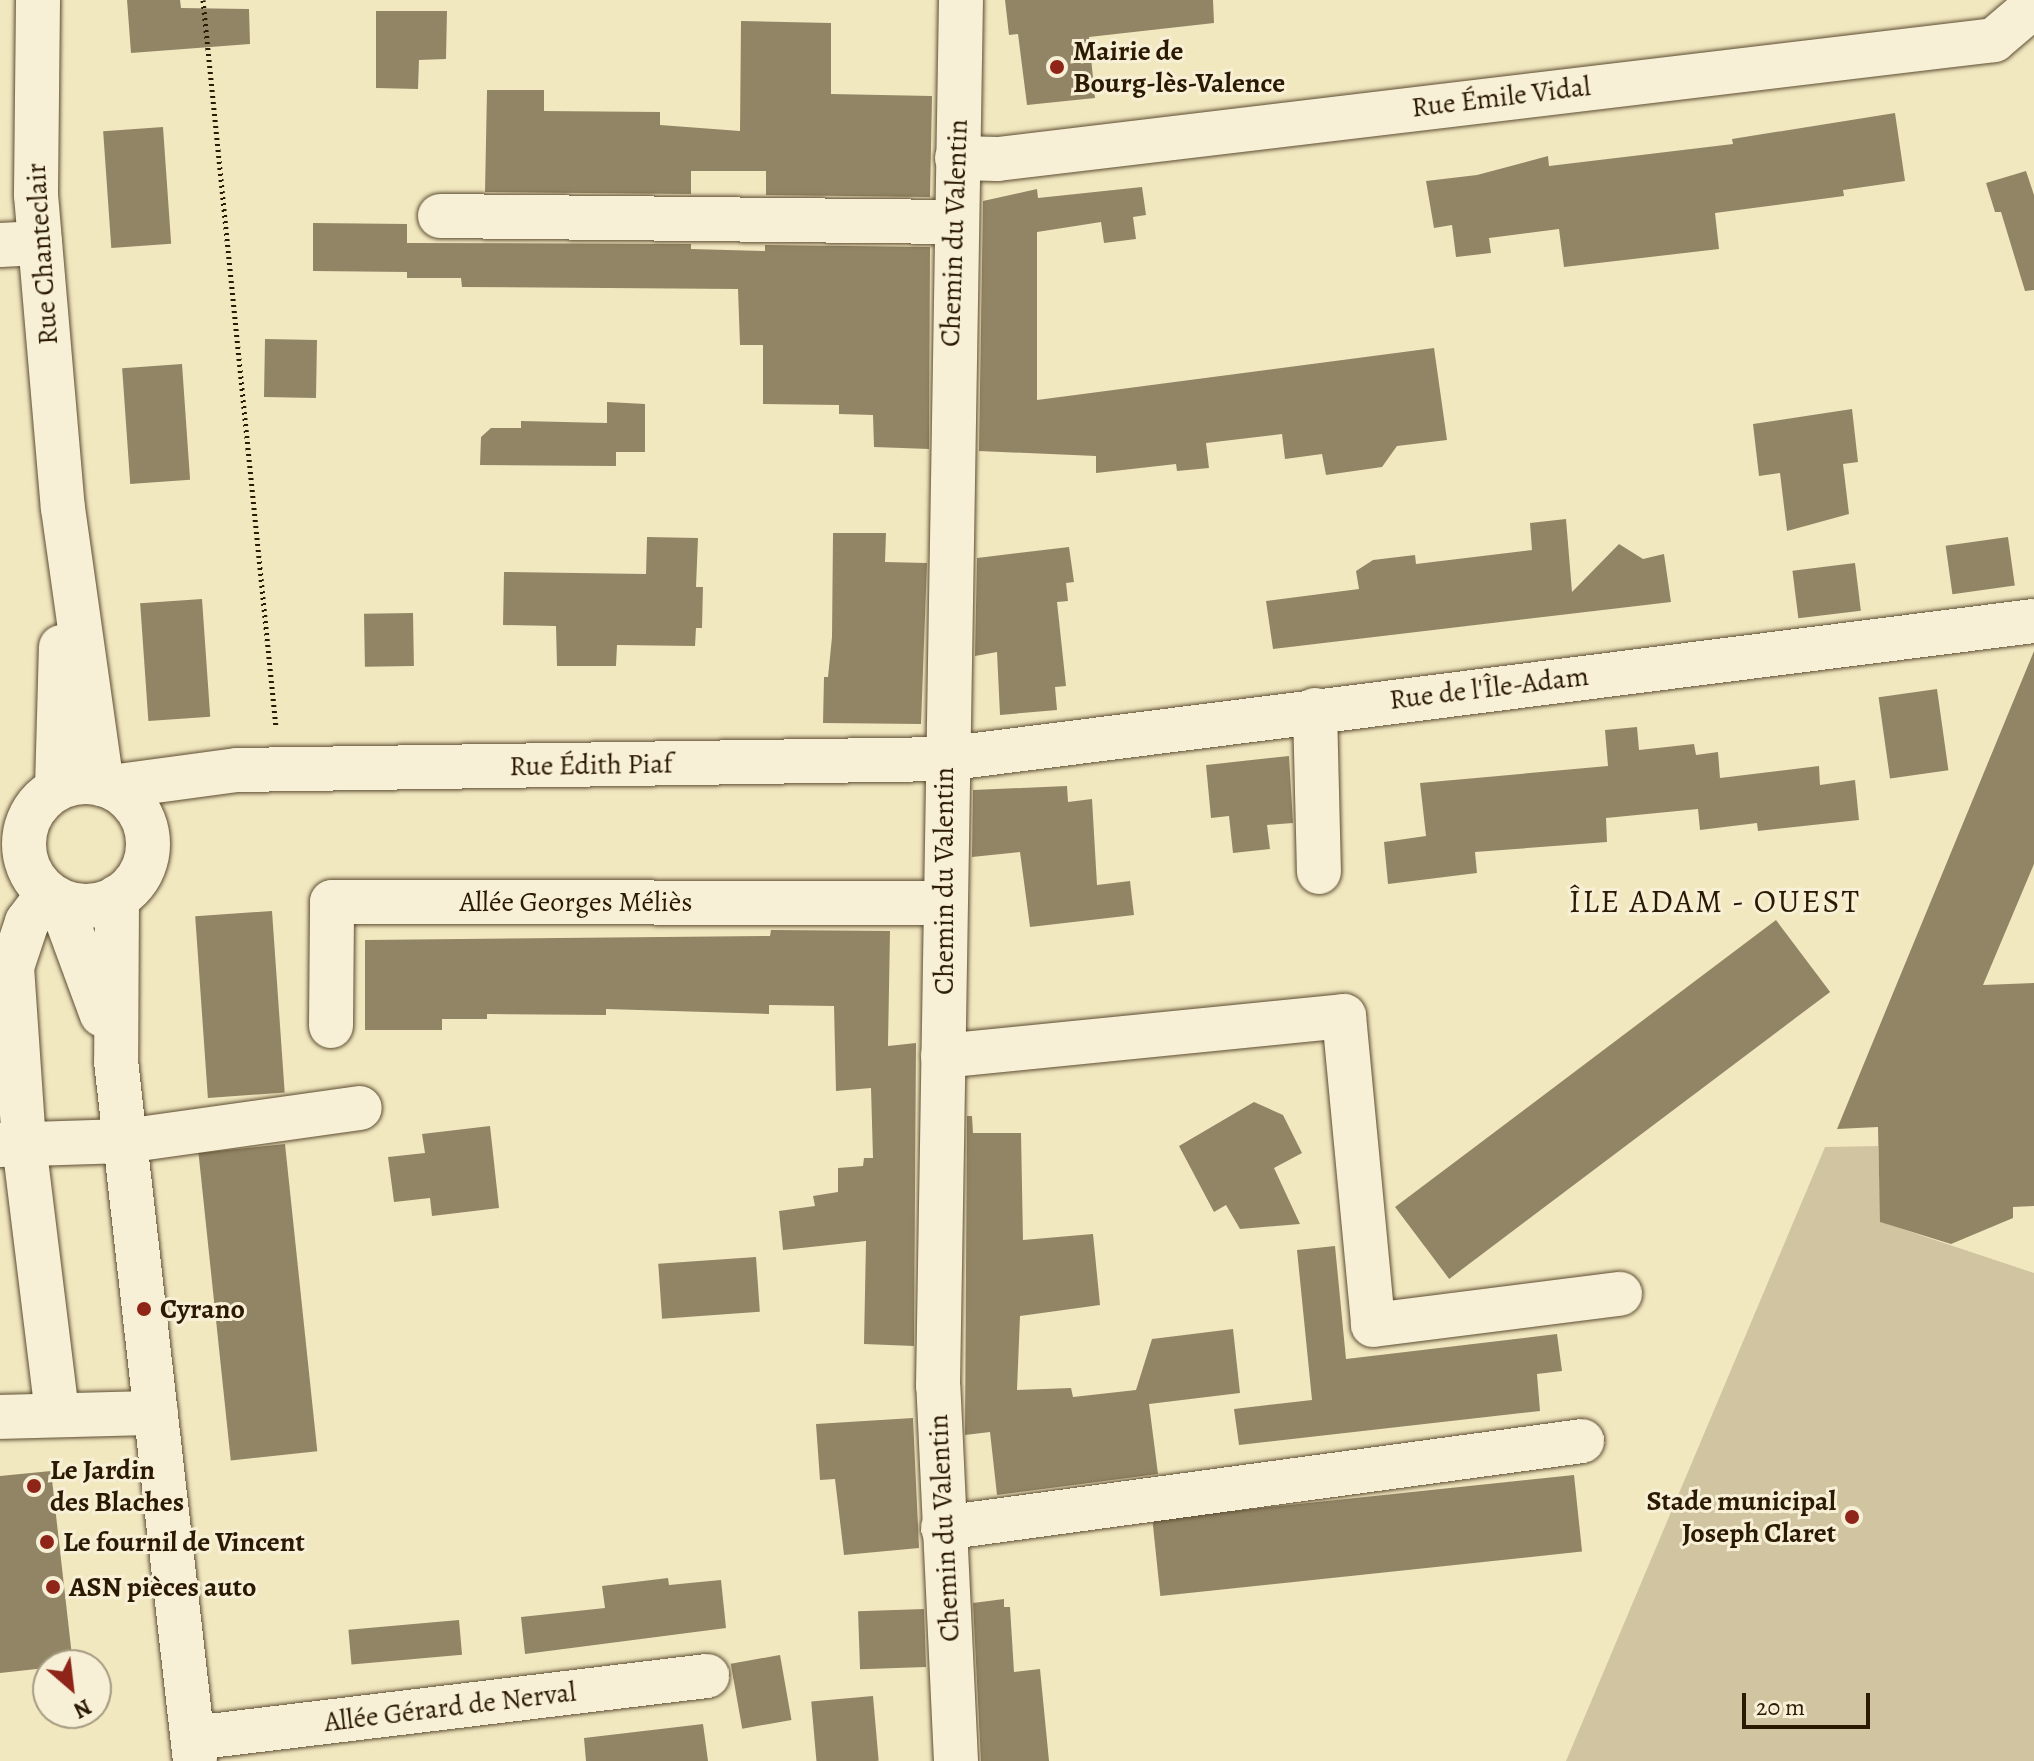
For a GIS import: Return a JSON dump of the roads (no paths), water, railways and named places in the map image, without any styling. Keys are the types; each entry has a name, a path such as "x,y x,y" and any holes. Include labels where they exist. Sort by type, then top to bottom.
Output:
{"street":[{"name":"Rue Chanteclair","path":"38,0 33,112 20,244 107,786"},
{"name":"Chemin du Valentin","path":"956,1761 938,1386 944,759 953,222 961,0"},
{"name":"Rue Émile Vidal","path":"957,158 998,159 1415,106 1994,40 2034,6"},
{"path":"440,216 953,222"},
{"name":"Rue Chanteclair","path":"51,792 63,508"},
{"name":"Rue de l'Île-Adam","path":"944,759 2034,621"},
{"path":"1315,710 1319,872"},
{"name":"Rue Édith Piaf","path":"107,786 237,770 944,759"},
{"name":"Rue Édith Piaf","path":"148,838 197,791 237,770"},
{"path":"0,798 51,792 74,782 107,786 142,816 148,838 141,872 117,897 83,906 27,870"},
{"path":"51,792 24,832 27,922 12,967 12,1144 57,1413"},
{"path":"27,870 77,936 116,1061"},
{"path":"117,897 116,1061 194,1750"},
{"name":"Allée Georges Méliès","path":"331,1026 332,902 944,903"},
{"path":"943,1056 1344,1016 1373,1325 1620,1294"},
{"path":"12,1144 125,1141 360,1108"},
{"path":"0,1417 57,1413 156,1413"},
{"path":"943,1528 1582,1441"},
{"name":"Allée Gérard de Nerval","path":"194,1750 707,1676"}],"place":[{"name":"Mairie de Bourg-lès-Valence","path":"1057,67"},
{"name":"Cyrano","path":"144,1309"},
{"name":"Le Jardin des Blaches","path":"34,1486"},
{"name":"Stade municipal Joseph Claret","path":"1852,1517"},
{"name":"Le fournil de Vincent","path":"47,1542"},
{"name":"ASN pièces auto","path":"53,1587"}],"district":[{"name":"ÎLE ADAM - OUEST","path":"1715,901"}]}
